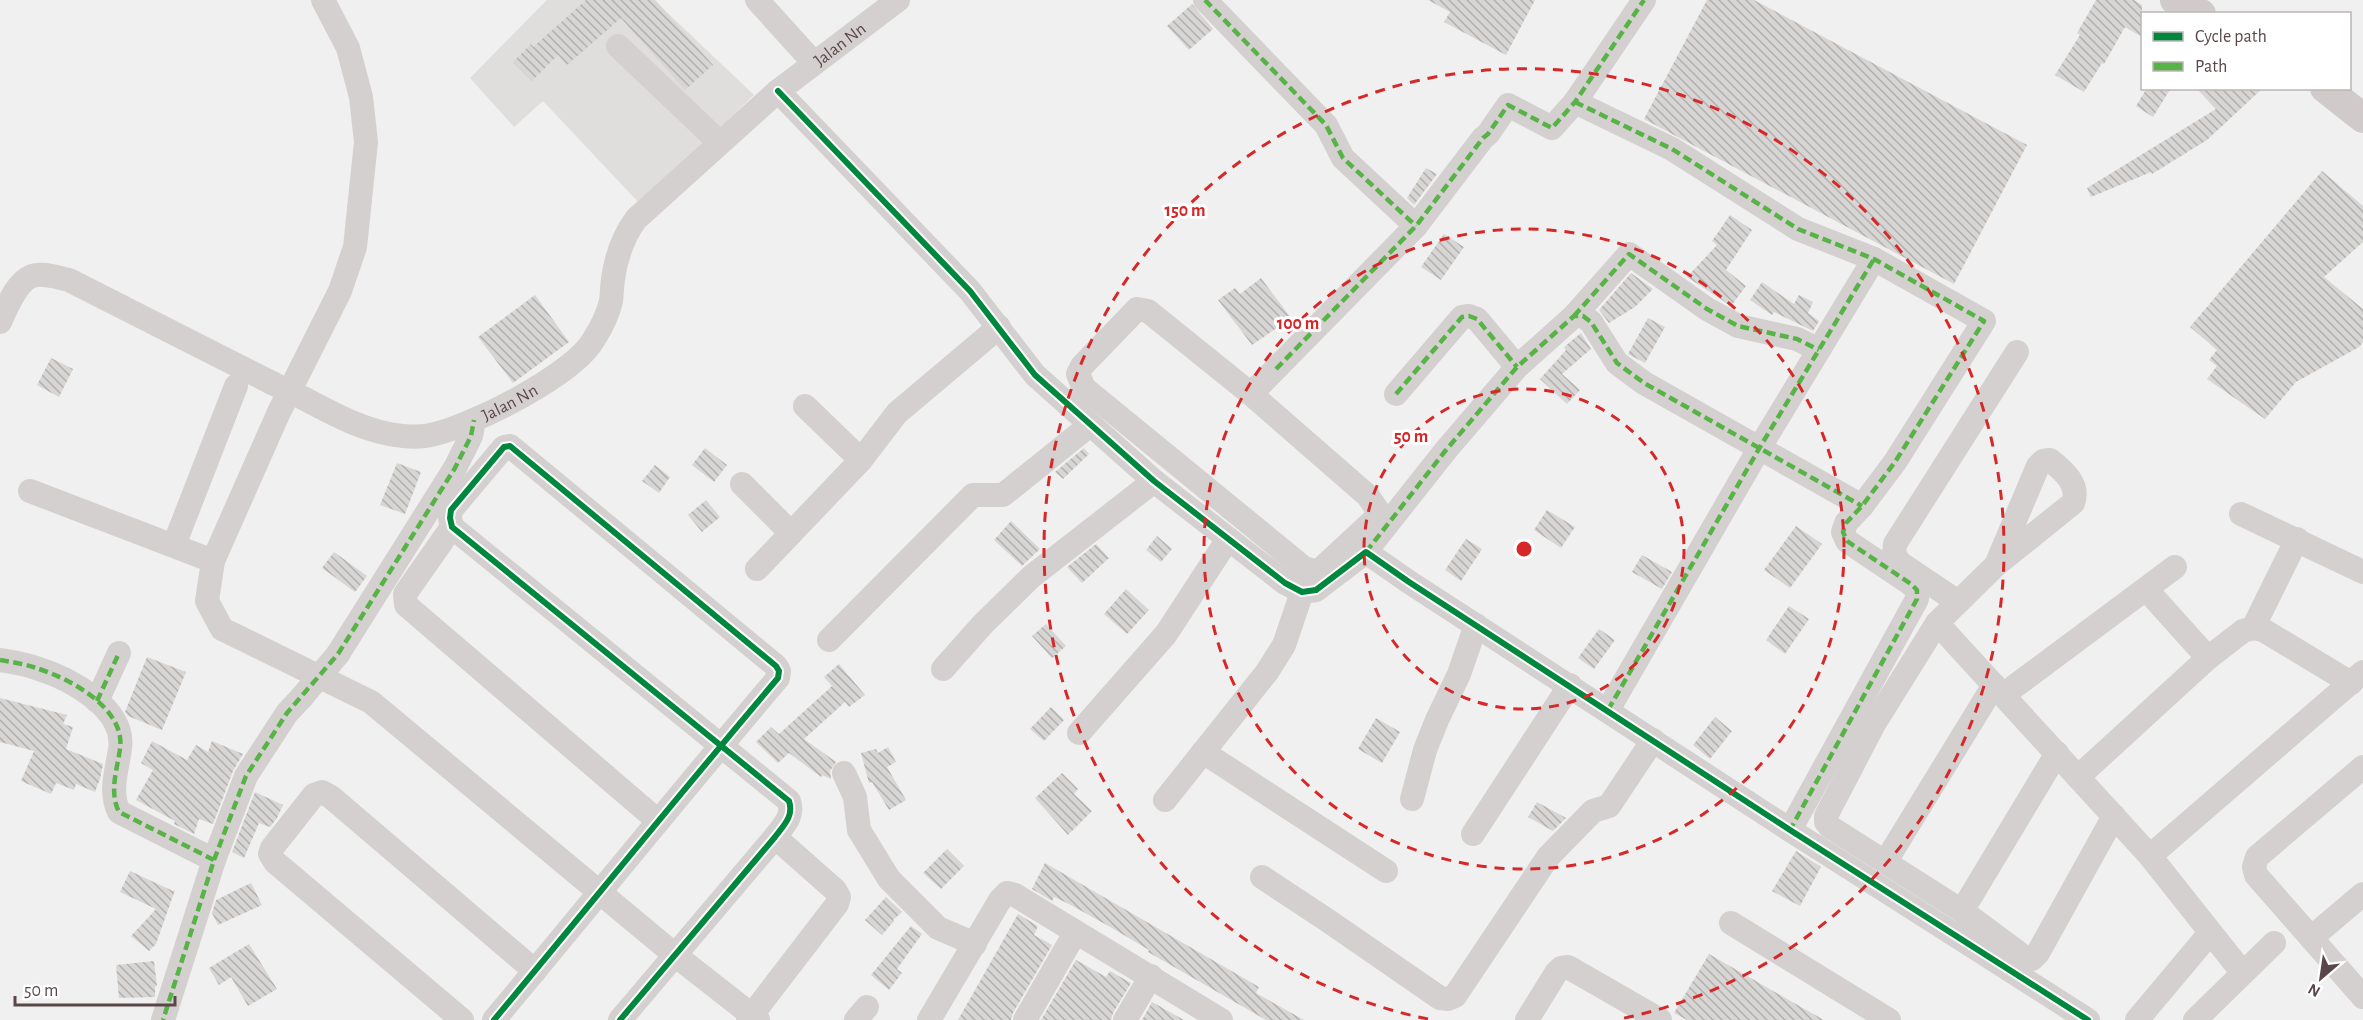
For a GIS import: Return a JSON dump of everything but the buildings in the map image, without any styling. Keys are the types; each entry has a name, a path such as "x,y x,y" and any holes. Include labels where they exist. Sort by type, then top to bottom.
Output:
{"main road":[{"path":"2175,0 2197,12"},
{"path":"2328,90 2363,118"}],"street":[{"path":"323,0 348,48 361,97 366,142 355,247 340,291 279,412 213,561 207,601 222,629 371,702 752,1019 837,904 839,897 835,890 776,837"},
{"path":"757,0 814,63"},
{"name":"Jalan Nn","path":"0,322 20,285 32,276 50,276 69,280 351,422 399,436 434,434 474,420 538,387 584,354 594,340 611,303 613,277 619,250 636,219 778,91 898,0"},
{"path":"1205,0 1326,125 1343,158 1416,226"},
{"path":"1251,394 1416,226 1508,105 1552,128 1575,102 1644,0"},
{"path":"618,46 719,142"},
{"path":"778,91 970,291 1035,375 1154,481 1285,583 1302,592 1316,590 1360,546 1517,367 1574,316 1629,254 1707,309 1738,326 1797,339 1819,350"},
{"path":"1575,102 1672,149 1798,229 1874,260 1984,321 1895,462 1862,506 1846,523 1843,532 1847,541 1911,584 1917,590 1917,599 1790,830"},
{"path":"1608,710 1760,447 1874,260"},
{"path":"1137,309 1143,309 1251,394 1376,505 1378,511 1375,519 1360,546 1320,570 1304,568 1084,388 1078,374 1082,366 1131,313 1137,309"},
{"path":"1396,394 1462,317 1469,316 1477,319 1517,367"},
{"path":"1574,316 1583,316 1590,322 1617,363 1629,373 1862,506"},
{"path":"757,569 861,460 897,413 999,327"},
{"path":"1958,602 1900,563 1894,554 1895,544 2017,352"},
{"path":"174,545 236,386"},
{"path":"805,406 861,460"},
{"path":"163,1020 214,860 246,776 287,713 338,654 455,468 471,436 474,420"},
{"path":"829,640 972,495 1003,495 1090,425"},
{"path":"494,1020 599,891 720,746 778,678 779,671 776,666 510,446 504,447 451,510 452,527 720,746 789,801 792,810 790,818 776,837 620,1020"},
{"path":"943,669 983,624 1031,577 1154,481"},
{"path":"742,484 791,533"},
{"path":"30,491 213,561"},
{"path":"2241,514 2297,539 2363,573"},
{"path":"452,527 405,594 406,605 658,820"},
{"path":"1079,733 1166,634 1228,538"},
{"path":"2253,628 2297,539"},
{"path":"1360,546 1476,625 1790,830 2088,1020"},
{"path":"1996,565 1937,623 1874,724 1826,816 1826,822 1830,827 1962,911 2024,957 2032,959 2038,953 2114,816"},
{"path":"1886,861 1999,690 2175,567"},
{"path":"2146,589 2208,658"},
{"path":"1165,800 1267,672 1284,645 1302,592"},
{"path":"1937,623 2150,856 2242,972"},
{"path":"1412,799 1425,750 1459,674 1476,625"},
{"path":"2078,777 2208,658 2243,631 2253,628 2263,630 2357,677 2150,856"},
{"path":"97,701 119,653"},
{"path":"0,660 47,671 88,692 114,721 120,733 114,802 119,812 214,860"},
{"path":"1473,834 1570,685"},
{"path":"1262,877 1440,998 1448,999 1455,996 1548,857 1593,811 1609,806 1653,740"},
{"path":"1203,752 1386,871"},
{"path":"1962,911 2057,753"},
{"path":"2363,767 2257,858 2254,867 2256,875 2363,997"},
{"path":"844,773 855,797 859,830 889,879 938,928 975,944"},
{"path":"462,1020 274,862 270,854 272,848 314,795 322,792 331,796 535,972"},
{"path":"929,1020 1000,900 1007,893 1015,895 1221,1020"},
{"path":"2311,938 2363,894"},
{"path":"1731,923 1887,1019"},
{"path":"1025,1020 1075,933"},
{"path":"2137,1020 2210,933"},
{"path":"2195,1020 2274,943"},
{"path":"1527,1020 1556,973 1561,968 1568,967 1660,1020"},
{"path":"1125,1020 1151,976"}],"shaded area":[{"path":"547,0 654,0 754,95 641,205 543,101 514,127 470,78"}],"marked path":[{"path":"1205,0 1326,125 1343,158 1416,226"},
{"path":"1276,369 1416,226 1508,105 1552,128 1575,102 1644,0"},
{"path":"1575,102 1672,149 1798,229 1874,259 1984,321 1895,462 1862,506 1846,523 1843,532 1847,541 1911,584 1917,590 1917,599 1790,830"},
{"path":"1574,316 1629,254 1707,309 1738,326 1797,339 1819,350"},
{"path":"1608,710 1760,447 1874,259"},
{"path":"1396,394 1462,317 1469,316 1477,319 1517,367"},
{"path":"1366,552 1446,450 1517,367 1574,316 1583,316 1591,322 1617,363 1644,383 1862,506"},
{"path":"214,860 246,776 287,713 338,654 455,468 471,436 474,420"},
{"path":"97,701 119,653"},
{"path":"0,660 32,667 64,679 79,687 105,708 114,720 119,734 120,749 114,789 119,812 214,860 163,1020"}],"cycle path":[{"path":"778,91 970,291 1035,375 1154,481 1285,583 1302,592 1316,590 1366,552 1790,830 2088,1020"},
{"path":"494,1020 706,763 742,720 778,678 779,671 776,666 510,446 504,447 451,510 452,527 789,801 790,806 787,820 775,837 620,1020"}]}
